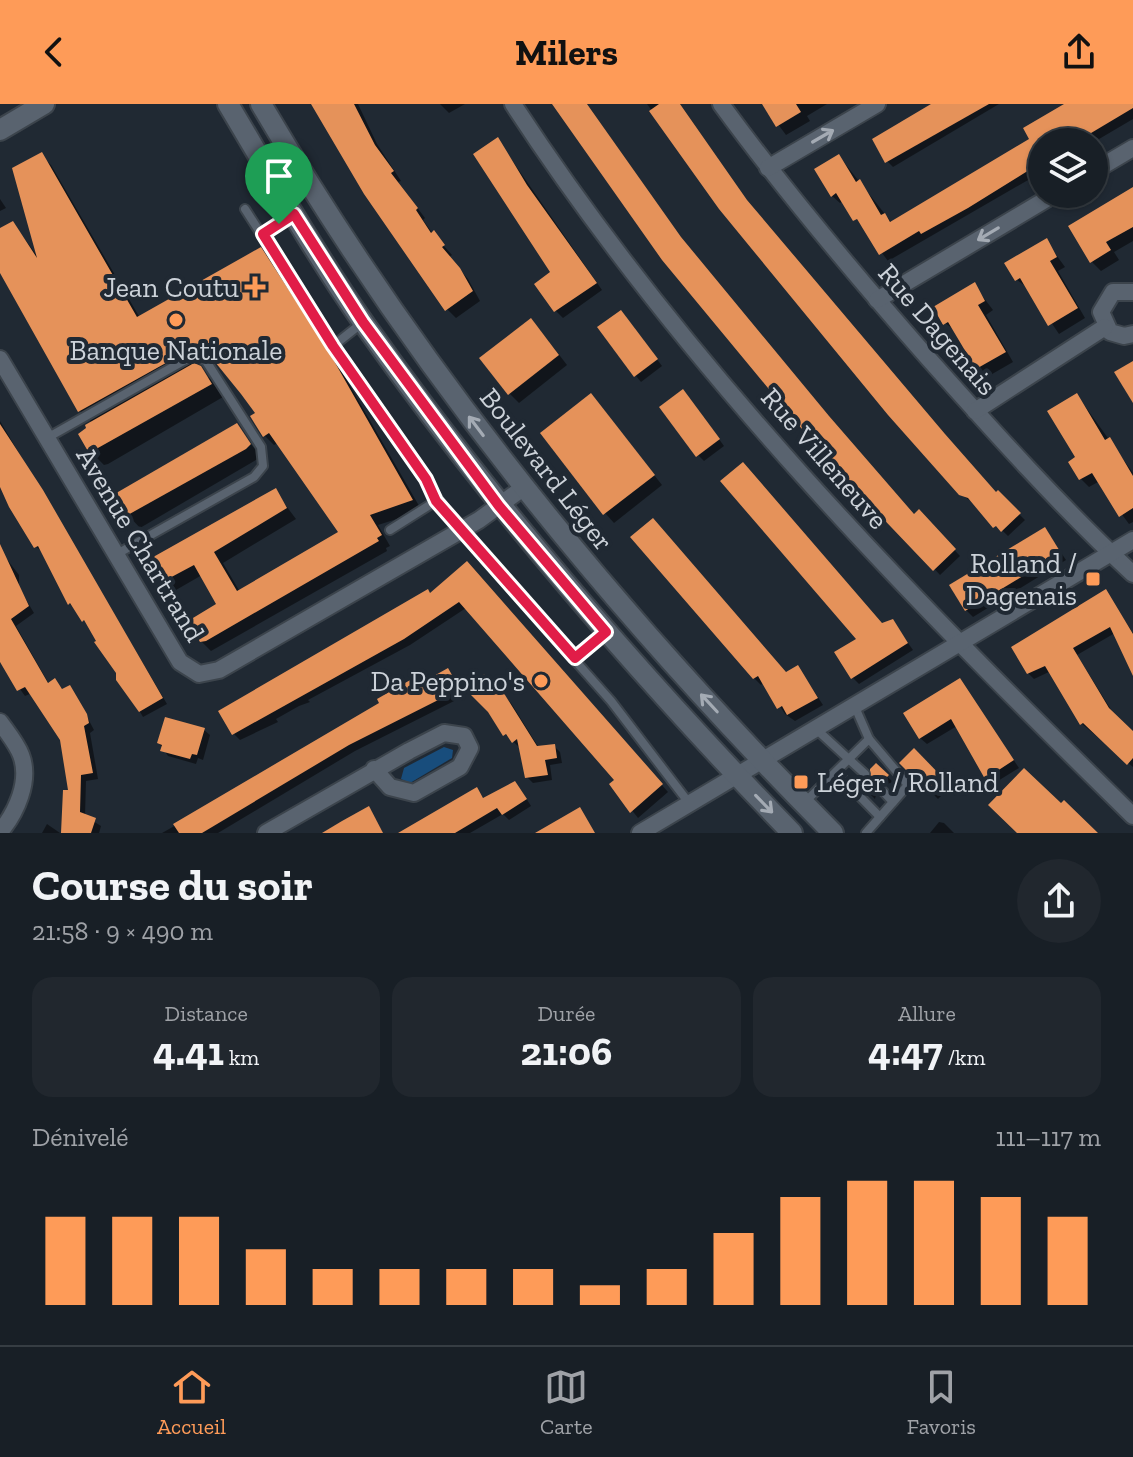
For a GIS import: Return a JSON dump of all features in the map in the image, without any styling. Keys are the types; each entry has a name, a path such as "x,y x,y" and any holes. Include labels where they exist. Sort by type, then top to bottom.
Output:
{"main road":[{"path":"0,130 44,104"},
{"name":"Boulevard Léger","path":"228,104 363,322 499,506 606,632 792,833"},
{"name":"Boulevard Léger","path":"261,104 383,298 523,488 627,612 762,761 833,833"},
{"path":"289,206 308,183"}],"street":[{"name":"Rue Villeneuve","path":"513,104 644,289 958,645 1133,816"},
{"name":"Rue Dagenais","path":"721,104 768,168 877,300 975,411 1133,574"},
{"path":"768,168 877,104"},
{"path":"1108,163 1133,148"},
{"path":"877,300 1031,208"},
{"path":"1133,292 1120,290 1106,297 1101,312 1105,327 1117,335 1133,334"},
{"path":"975,411 1105,327"},
{"name":"Avenue Chartrand","path":"0,359 180,662 199,674 210,674 460,531 523,488"},
{"path":"640,833 1133,540"},
{"path":"0,722 21,755 23,769 15,810 0,832"},
{"path":"266,833 284,828 374,769 444,733 464,736 470,748 460,767 414,793 390,787 374,769"}],"lane":[{"path":"263,234 289,206"},
{"path":"245,209 333,346 426,479 436,501 575,658 690,804"},
{"path":"333,346 363,322"},
{"path":"47,438 194,355 206,361 261,447 263,466 254,477 116,555"},
{"path":"390,530 436,501"},
{"path":"575,658 606,632"},
{"path":"855,707 869,739 908,785 866,833"},
{"path":"816,729 865,774"},
{"path":"804,804 869,739"},
{"path":"836,772 880,817"},
{"path":"878,786 893,802"}],"shaded area":[{"path":"444,747 453,750 452,758 410,783 401,779 404,768"}],"building":[{"path":"311,104 354,104 375,145 394,171 391,173 418,208 416,210 431,233 434,230 445,245 442,247 460,268 473,291 445,311 364,194"},
{"path":"552,104 587,104 681,237 829,416 914,514 919,509 956,549 933,571 830,463 662,260"},
{"path":"659,104 680,104 747,200 945,434 996,492 998,490 1021,513 1001,532 996,526 993,528 968,498 959,495 888,415 719,209 649,111"},
{"path":"762,104 796,104 801,112 776,127"},
{"path":"931,104 989,104 885,163 872,139"},
{"path":"1064,104 1133,104 1133,108 1099,128 1028,128 1028,137 1023,128"},
{"path":"498,137 527,185 597,283 554,312 534,284 550,272 473,154"},
{"path":"1028,140 1028,171 968,208 921,234 919,231 879,255 857,219 853,221 836,193 831,197 814,169 839,154 856,182 860,179 881,215 885,213 890,222"},
{"path":"42,152 137,317 261,247 329,352 413,500 370,515 382,535 377,538 379,541 206,641 200,642 188,621 216,604 194,565 164,581 152,560 155,556 276,488 287,508 214,552 237,591 338,532 269,433 263,437 250,416 255,413 241,394 211,357 197,349 191,349 78,412 0,273 0,228 13,221 37,258 12,168"},
{"path":"1133,187 1133,227 1106,242 1111,250 1090,263 1068,226 1098,208 1108,208 1108,202"},
{"path":"1047,238 1057,257 1050,261 1078,308 1048,326 1020,278 1015,281 1004,263"},
{"path":"975,282 985,301 978,305 1006,352 976,369 948,322 943,325 933,307"},
{"path":"621,310 658,359 634,377 597,327"},
{"path":"531,318 559,355 508,395 479,358"},
{"path":"1133,361 1133,403 1114,372"},
{"path":"194,363 201,366 212,384 89,453 78,434 86,428 85,425"},
{"path":"683,389 720,439 696,457 659,407"},
{"path":"591,393 655,475 603,515 540,433"},
{"path":"1077,393 1105,440 1110,437 1133,476 1133,508 1119,517 1092,473 1079,480 1068,462 1075,457 1047,411"},
{"path":"237,423 251,444 246,449 126,516 115,496 118,492"},
{"path":"0,424 43,490 163,698 139,712 116,680 116,673 94,642 84,620 82,622 70,603 68,605 38,546 34,548 9,507 0,487"},
{"path":"743,462 882,623 893,619 908,643 851,679 834,652 856,639 720,481"},
{"path":"653,518 786,672 798,665 818,698 787,715 782,706 777,709 758,676 753,679 630,537"},
{"path":"1045,527 1061,553 965,611 949,585"},
{"path":"0,544 29,606 11,619 48,683 55,678 62,689 70,685 87,714 89,723 84,726 93,773 81,775 80,812 96,818 91,833 61,833 63,790 68,790 60,740 25,687 17,691 0,662"},
{"path":"467,561 663,784 630,813 609,784 614,780 459,602 404,639 232,735 218,711 428,589 430,593"},
{"path":"1106,589 1133,634 1133,676 1110,627 1073,648 1109,708 1133,731 1133,758 1127,765 1083,723 1080,725 1045,666 1027,674 1011,647"},
{"path":"448,668 460,689 349,745 202,833 179,833 173,824 379,703 377,699 412,679 416,686"},
{"path":"484,674 505,695 537,746 555,744 557,758 545,760 548,775 525,778 517,739 512,743 506,734 503,736 488,712 467,691"},
{"path":"960,678 1014,760 985,779 951,719 919,739 903,713"},
{"path":"165,717 205,728 197,755 192,754 190,759 160,751 162,745 157,743"},
{"path":"914,748 945,780 930,794 899,763"},
{"path":"876,763 889,775 883,781 873,782 873,791 868,795 856,783 870,779 870,769"},
{"path":"1024,768 1098,833 1017,833 988,805"},
{"path":"515,781 527,799 502,815 497,808 455,833 398,833 477,787 483,798"},
{"path":"369,806 383,833 322,833 342,821"},
{"path":"580,807 595,833 535,833 561,818"}],"place":[{"name":"Jean Coutu","path":"255,287"},
{"name":"Banque Nationale","path":"176,320"},
{"name":"Rolland / Dagenais","path":"1093,579"},
{"name":"Da Peppino's","path":"541,681"},
{"name":"Léger / Rolland","path":"801,782"}],"route":[{"path":"294,214 363,322 499,506 606,632 575,658 436,501 426,479 333,346 263,234 279,224 294,214"}]}
